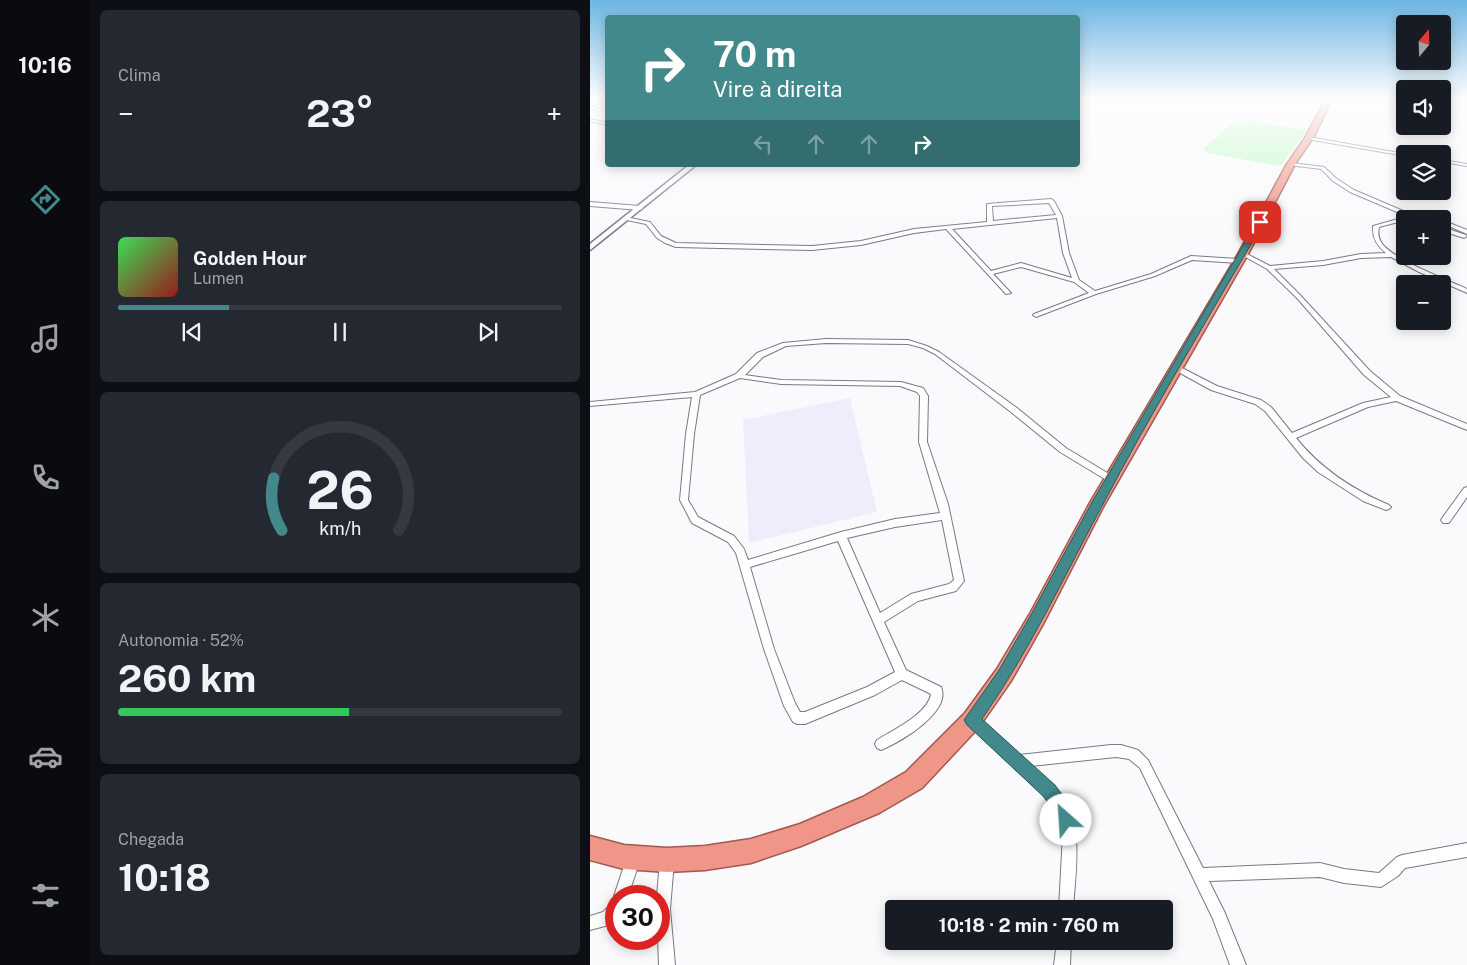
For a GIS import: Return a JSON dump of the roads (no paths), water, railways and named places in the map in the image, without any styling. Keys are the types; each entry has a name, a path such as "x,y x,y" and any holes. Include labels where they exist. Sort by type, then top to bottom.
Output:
{"highway":[{"path":"590,848 611,855 667,860 705,858 751,851 781,843 871,805 914,780 972,720 1004,675 1111,479 1177,368 1241,257 1291,164 1304,144"}],"street":[{"path":"1347,144 1396,153"},
{"path":"1451,163 1467,166"},
{"path":"1291,164 1322,168 1335,180 1352,191 1400,210"},
{"path":"590,248 690,167"},
{"path":"990,222 989,205 1053,202 1059,216 1066,253 1076,280"},
{"path":"590,204 640,208"},
{"path":"624,219 648,222 656,236 665,242 688,246 812,248 861,243 948,227 1059,216"},
{"path":"1396,221 1376,226 1375,231 1380,247 1421,272 1467,291"},
{"path":"1451,225 1467,232"},
{"path":"948,227 1008,292"},
{"path":"1454,233 1460,229"},
{"path":"1451,232 1467,237"},
{"path":"1269,268 1323,263 1361,256 1392,255"},
{"path":"1036,315 1094,293 1153,275 1191,258 1241,257 1269,268 1305,303 1367,373 1397,398 1467,427"},
{"path":"989,273 1021,265 1076,280 1094,293"},
{"path":"590,404 696,394 739,376 760,355 785,344 826,341 908,342 937,353 1006,404 1063,450 1111,479"},
{"path":"1177,368 1214,388 1258,402 1268,409 1306,456 1321,470 1366,499 1386,507"},
{"path":"739,376 781,382 901,384 920,390 924,396 924,442 945,516 958,583 952,588 915,597 879,620"},
{"path":"696,394 684,500 695,520 731,539 741,552 770,649 790,706 797,718 805,718 870,691 902,674"},
{"path":"1291,437 1366,405 1397,398"},
{"path":"1446,520 1467,490"},
{"path":"744,564 841,536 895,523 945,516"},
{"path":"841,536 902,674 937,690 937,696 929,711 917,722 881,744"},
{"path":"972,720 1049,790 1061,807 1070,833 1066,900"},
{"path":"1017,761 1111,751 1124,751 1138,755 1200,875 1219,916 1238,965"},
{"path":"1200,875 1320,870 1344,876 1381,880 1394,871 1402,862 1467,850"},
{"path":"625,885 634,858"},
{"path":"667,860 663,909 667,965"},
{"path":"590,922 605,920"},
{"path":"1062,965 1063,950"}]}
